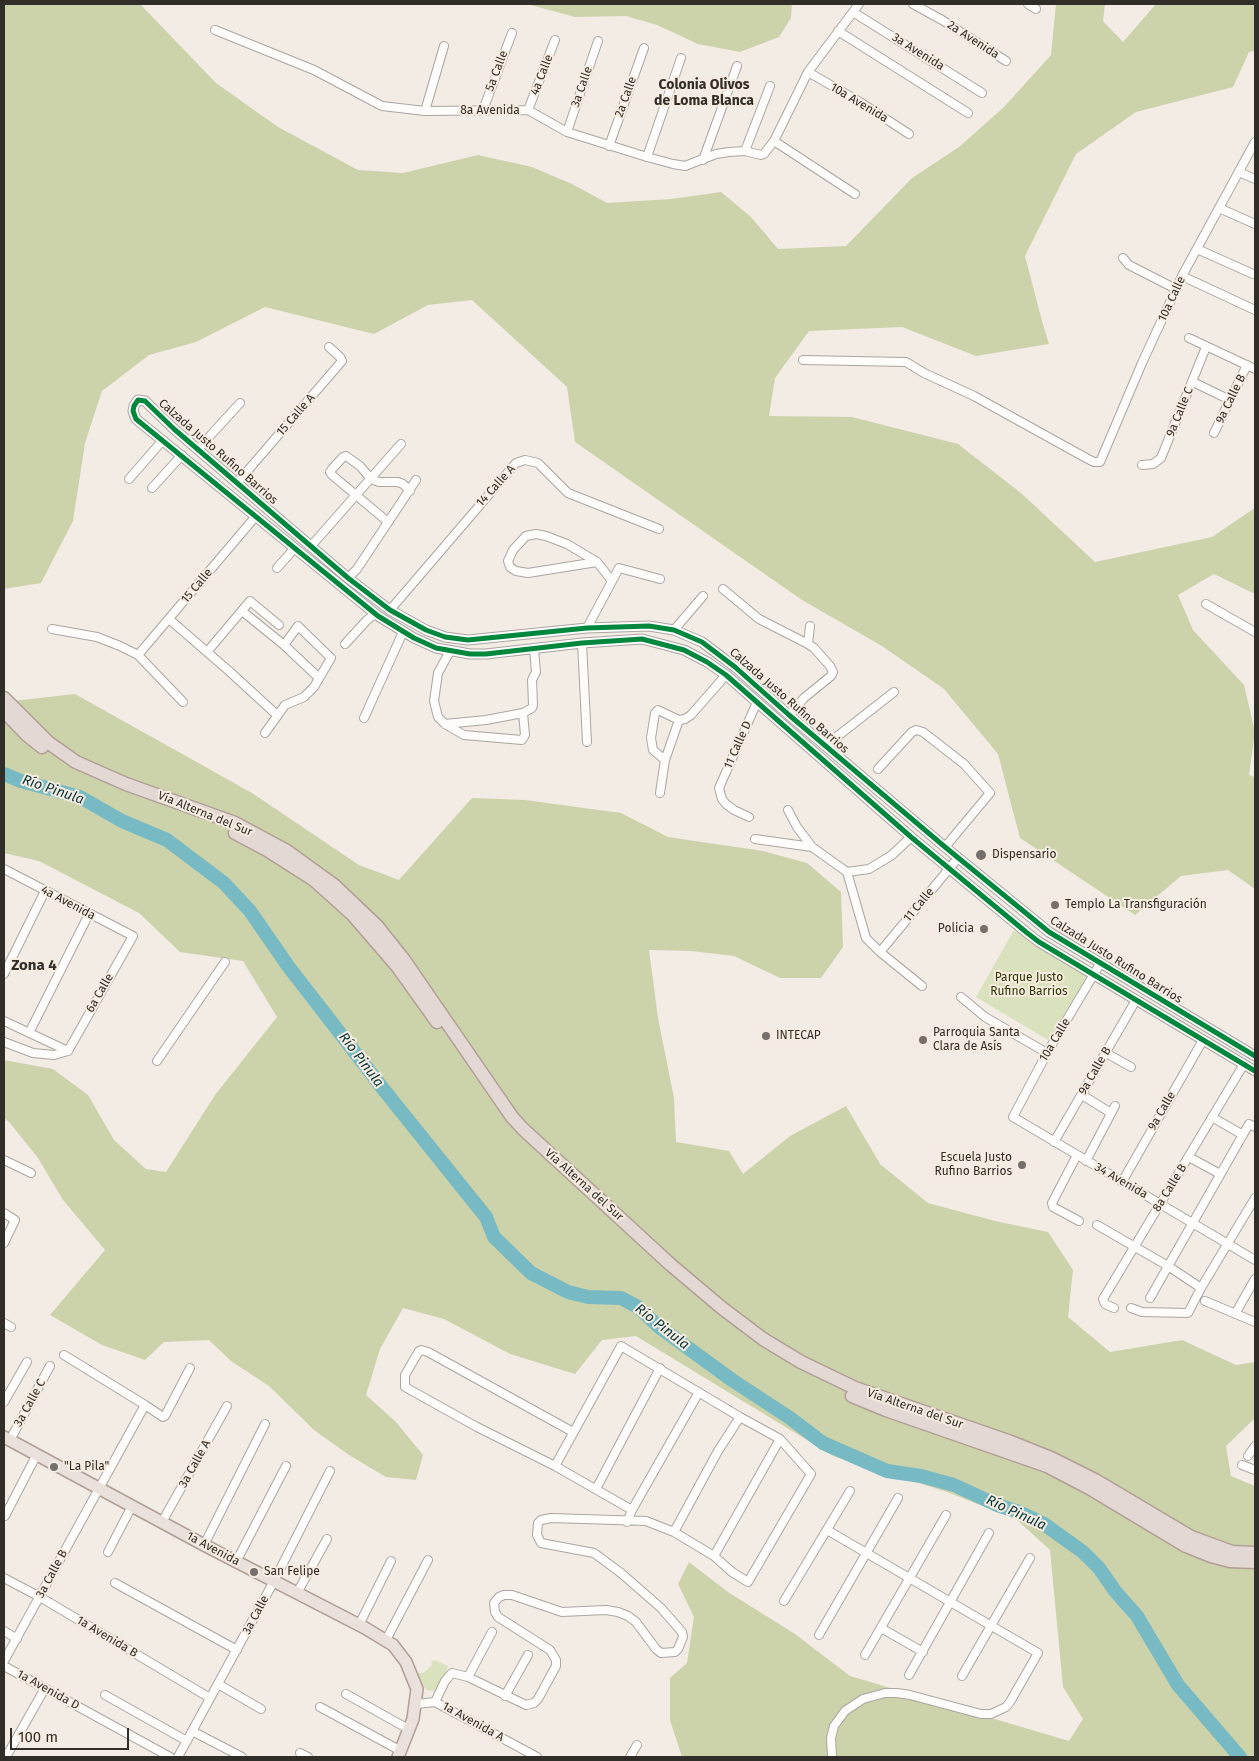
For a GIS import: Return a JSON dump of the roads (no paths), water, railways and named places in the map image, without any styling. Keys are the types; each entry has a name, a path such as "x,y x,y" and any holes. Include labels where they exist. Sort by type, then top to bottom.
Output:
{"highway":[{"name":"Vía Alterna del Sur","path":"4,698 49,743 76,762 126,784 235,823 287,851 334,885 377,926 388,948"},
{"name":"Vía Alterna del Sur","path":"4,711 27,735 70,768 99,782 232,831 282,860 327,892 388,948 401,963 522,1129 671,1264 722,1308 763,1338 801,1362 855,1388 1052,1458 1096,1480 1168,1525 1191,1537 1232,1552 1255,1553"},
{"name":"Vía Alterna del Sur","path":"401,963 507,1124 517,1135 716,1314 759,1345 796,1368 886,1410 1046,1466 1091,1489 1186,1546 1230,1561 1255,1562"}],"main road":[{"name":"1a Avenida","path":"7,1439 386,1640 398,1650 411,1672 417,1689 416,1704 410,1730 399,1754"}],"street":[{"path":"855,194 774,141 808,72 859,4"},
{"name":"2a Avenida","path":"913,4 942,20 1006,61"},
{"path":"1028,4 1036,9"},
{"name":"3a Avenida","path":"853,12 982,93"},
{"name":"8a Avenida","path":"215,30 314,70 382,106 424,112 528,110 567,132 673,164 685,166 729,152 746,151 760,155 774,141"},
{"path":"838,31 968,113"},
{"name":"5a Calle","path":"483,110 512,33"},
{"name":"4a Calle","path":"528,110 555,40"},
{"name":"3a Calle","path":"567,132 598,42"},
{"path":"424,112 444,46"},
{"name":"2a Calle","path":"609,146 644,48"},
{"path":"647,157 681,58"},
{"path":"703,160 737,66"},
{"name":"10a Avenida","path":"808,72 860,102 909,134"},
{"path":"746,151 770,86"},
{"name":"10a Calle","path":"803,360 906,362 924,373 974,396 1088,459 1100,462 1142,363 1182,276 1255,142"},
{"path":"1240,172 1255,180"},
{"path":"1219,208 1255,224"},
{"path":"1197,249 1253,274"},
{"path":"1123,258 1130,265 1176,289"},
{"path":"1182,276 1255,310"},
{"path":"1190,338 1255,369"},
{"name":"15 Calle A","path":"236,482 342,361 330,347"},
{"name":"9a Calle C","path":"1142,465 1153,464 1161,458 1206,347"},
{"name":"9a Calle B","path":"1214,433 1247,365"},
{"path":"1192,382 1230,400"},
{"name":"Calzada Justo Rufino Barrios","path":"1255,1056 1049,932 944,847 746,677 702,642 674,630 649,626 587,628 468,640 445,637 426,630 390,610 348,578 211,461 145,401 138,400 134,406 136,419 321,571 375,614 404,632 436,648 470,654 642,639 684,650 707,662 726,675 911,837 1040,942 1255,1071"},
{"path":"198,449 240,402"},
{"path":"129,479 163,440"},
{"path":"311,546 401,444"},
{"path":"152,488 182,455"},
{"path":"388,522 330,472 342,457 346,456 372,479 379,482 398,482 410,491"},
{"name":"14 Calle A","path":"390,610 516,463 525,460 538,463 568,493 659,529"},
{"path":"202,472 211,461"},
{"path":"348,578 357,569 416,480"},
{"name":"15 Calle","path":"138,655 256,516"},
{"path":"597,562 528,573 516,571 510,566 508,560 513,550 526,536 536,534 546,536 567,544 597,562 612,581"},
{"path":"276,568 294,549"},
{"path":"321,571 329,561"},
{"path":"587,628 619,568 660,579"},
{"path":"723,589 759,619 814,648 830,666 833,672 831,676 804,698 789,715"},
{"path":"674,630 703,596"},
{"path":"207,652 250,601 279,625"},
{"path":"1206,604 1255,632"},
{"path":"242,611 284,645 319,678"},
{"path":"345,644 375,614"},
{"path":"169,619 277,715"},
{"path":"265,732 287,704 304,697 314,687 331,658 298,626 284,645"},
{"path":"808,644 810,626"},
{"path":"52,629 97,638 138,655 183,702"},
{"path":"364,718 404,632"},
{"path":"502,636 502,651"},
{"path":"582,643 587,742"},
{"path":"445,724 486,720 530,710 533,705 532,680 536,672 534,648"},
{"path":"450,651 438,673 434,701 438,717 445,724 464,735 522,740 525,735 523,713"},
{"path":"665,760 653,750 651,738 655,713 658,710 679,720 692,715 726,675"},
{"path":"738,686 746,677"},
{"path":"825,746 894,692"},
{"name":"11 Calle D","path":"749,817 726,804 719,788 757,702"},
{"path":"660,793 665,760 679,720"},
{"path":"878,769 916,730 923,732 964,764 990,793 944,847"},
{"path":"788,810 797,828 812,847 847,872 866,938 880,952 922,986"},
{"path":"847,872 869,869 892,855 911,837"},
{"path":"755,839 812,847"},
{"name":"11 Calle","path":"880,952 958,858"},
{"name":"4a Avenida","path":"4,869 133,936"},
{"path":"4,974 45,891"},
{"path":"29,1033 89,914"},
{"name":"6a Calle","path":"68,1051 133,936"},
{"path":"157,1061 225,962"},
{"name":"10a Calle","path":"1013,1117 1046,1053 1100,964"},
{"path":"961,997 984,1017 1046,1053"},
{"name":"9a Calle B","path":"1054,1142 1136,1000"},
{"path":"4,1021 68,1051"},
{"name":"9a Calle","path":"1122,1182 1203,1040"},
{"path":"4,1042 33,1053 54,1055 68,1051"},
{"path":"1106,1053 1131,1067"},
{"name":"8a Calle B","path":"1114,1308 1105,1304 1103,1299 1244,1064"},
{"path":"1082,1094 1113,1110 1086,1161"},
{"name":"34 Avenida","path":"1013,1117 1255,1260"},
{"path":"1212,1118 1243,1135"},
{"path":"1150,1298 1249,1124 1255,1127"},
{"path":"1077,1155 1052,1204 1079,1221"},
{"path":"1189,1157 1220,1174"},
{"path":"4,1160 31,1174"},
{"path":"1131,1308 1142,1312 1188,1313 1255,1198"},
{"path":"4,1213 15,1220 4,1243"},
{"path":"1097,1225 1168,1266 1201,1288"},
{"path":"1235,1314 1255,1279"},
{"path":"1205,1301 1255,1322"},
{"path":"416,1704 435,1702 444,1681 451,1673 468,1677 526,1705 534,1703 538,1699 556,1666 556,1660 550,1650 503,1621 495,1612 494,1603 499,1597 504,1595 512,1595 562,1612 606,1610 618,1612 636,1622 660,1652 675,1652 678,1649 683,1637 682,1632 661,1608 594,1553 541,1543 537,1535 538,1523 541,1520 545,1518 646,1522 674,1532 714,1556 732,1572 748,1582 811,1474 780,1439 621,1346 555,1466"},
{"path":"573,1432 428,1352 419,1351 405,1375 405,1387 477,1427 555,1466 632,1510"},
{"path":"64,1355 163,1417 190,1368"},
{"path":"4,1402 27,1362"},
{"name":"3a Calle C","path":"7,1439 50,1366"},
{"path":"596,1489 660,1368"},
{"path":"628,1522 632,1510 699,1392"},
{"path":"99,1487 145,1405"},
{"name":"3a Calle A","path":"162,1522 228,1406"},
{"path":"674,1532 718,1451 740,1417"},
{"path":"204,1545 265,1424"},
{"path":"714,1556 780,1439"},
{"path":"1248,1456 1255,1446"},
{"path":"5,1516 36,1454"},
{"path":"1242,1465 1255,1470"},
{"path":"236,1562 286,1466"},
{"name":"3a Calle","path":"178,1757 274,1581 330,1471"},
{"name":"3a Calle B","path":"4,1661 99,1487"},
{"path":"784,1601 850,1491"},
{"path":"819,1635 898,1498"},
{"path":"108,1552 132,1506"},
{"path":"866,1655 946,1515"},
{"path":"826,1530 1038,1653 1006,1707 996,1713 986,1714 897,1693 875,1694 854,1704 838,1718 832,1733 832,1757"},
{"path":"909,1675 989,1533"},
{"path":"297,1593 327,1539"},
{"path":"962,1676 1030,1558"},
{"path":"386,1640 428,1560"},
{"path":"358,1625 391,1561"},
{"name":"1a Avenida B","path":"4,1578 40,1597 210,1698"},
{"path":"114,1583 237,1650"},
{"path":"881,1628 923,1652"},
{"path":"4,1631 17,1638"},
{"path":"468,1677 492,1632"},
{"path":"505,1696 528,1655"},
{"name":"1a Avenida D","path":"4,1666 170,1757"},
{"path":"218,1684 261,1709"},
{"path":"6,1757 44,1688"},
{"path":"105,1694 187,1741"},
{"path":"346,1694 410,1730"},
{"name":"1a Avenida A","path":"435,1702 537,1757"},
{"path":"320,1707 399,1754"},
{"path":"192,1731 242,1757"},
{"path":"630,1757 637,1745"},
{"path":"300,1753 308,1757"}],"waterway":[{"name":"Río Pinula","path":"4,774 21,781 80,797 122,821 167,840 224,883 250,911 288,966 486,1217 494,1237 531,1273 568,1292 588,1297 621,1298 638,1307 658,1326 823,1443 887,1471 921,1476 954,1485 997,1505 1019,1512 1044,1524 1083,1552 1099,1568 1115,1591 1137,1616 1178,1685 1240,1757"}],"place":[{"name":"Dispensario","path":"981,855"},
{"name":"Templo La Transfiguración","path":"1055,905"},
{"name":"Policia","path":"984,929"},
{"name":"INTECAP","path":"766,1036"},
{"name":"Parroquia Santa Clara de Asís","path":"923,1040"},
{"name":"Escuela Justo Rufino Barrios","path":"1022,1165"},
{"name":"\"La Pila\"","path":"54,1467"},
{"name":"San Felipe","path":"254,1572"}],"district":[{"name":"Colonia Olivos de Loma Blanca","path":"704,94"},
{"name":"Zona 4","path":"34,966"}],"park label":[{"name":"Parque Justo Rufino Barrios","path":"1029,985"}]}
